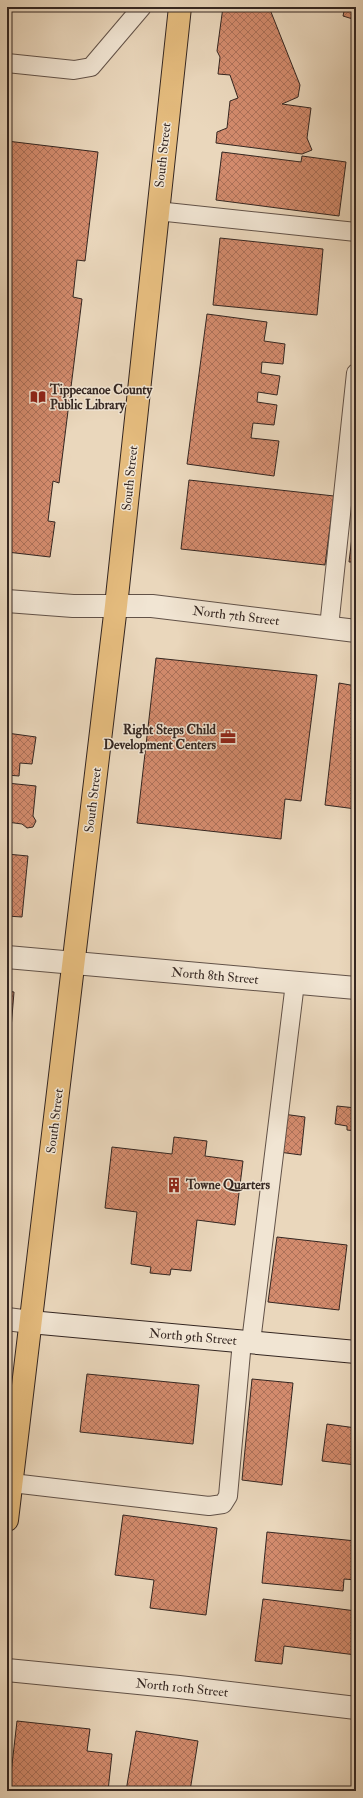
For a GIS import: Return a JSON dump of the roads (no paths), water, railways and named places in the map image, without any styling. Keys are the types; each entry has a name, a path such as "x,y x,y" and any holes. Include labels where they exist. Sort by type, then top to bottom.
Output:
{"main road":[{"name":"South Street","path":"7,1520 116,606 180,7"}],"street":[{"name":"North 7th Street","path":"7,601 73,606 152,606 356,631"},
{"name":"North 8th Street","path":"7,957 356,988"},
{"name":"North 9th Street","path":"7,1319 356,1352"},
{"name":"North 10th Street","path":"7,1670 179,1687 356,1708"}],"lane":[{"path":"7,63 74,70 91,67 142,7"},
{"path":"157,211 356,232"},
{"path":"329,628 356,373"},
{"path":"12,1483 209,1506 222,1504 228,1496 294,983"}],"place":[{"name":"Tippecanoe County Public Library","path":"38,397"},
{"name":"Right Steps Child Development Centers","path":"228,737"},
{"name":"Towne Quarters","path":"174,1185"}]}
